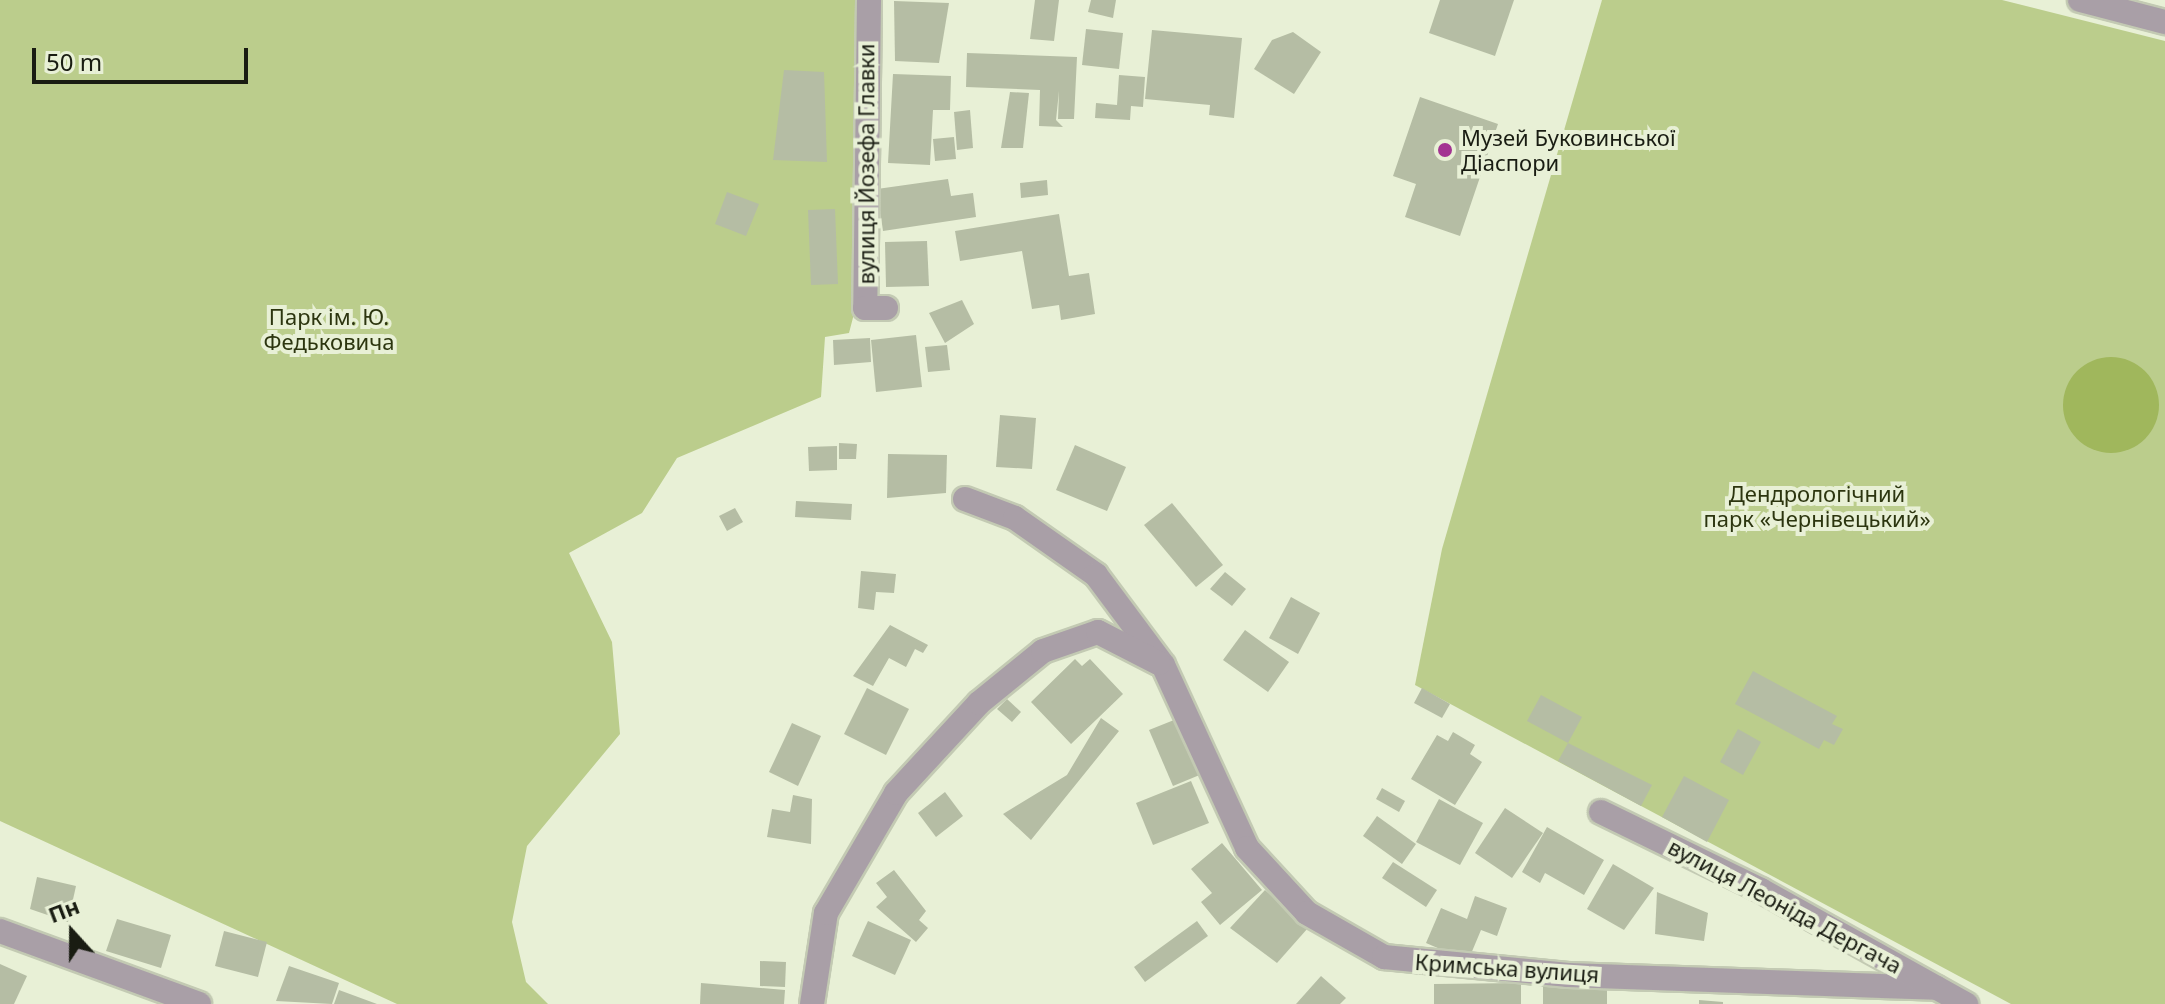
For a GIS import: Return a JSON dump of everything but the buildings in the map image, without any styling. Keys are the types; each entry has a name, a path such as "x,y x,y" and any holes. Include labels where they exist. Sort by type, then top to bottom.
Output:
{"street":[{"name":"вулиця Йозефа Главки","path":"869,0 865,308 886,308"},
{"path":"2080,0 2165,22"},
{"name":"Кримська вулиця","path":"965,499 1015,518 1096,575 1163,665 1247,848 1307,913 1384,957 1537,973 1937,988"},
{"path":"812,1004 826,913 896,793 979,703 1043,651 1098,632 1163,665"},
{"name":"вулиця Леоніда Дергача","path":"1601,812 1761,890 1966,1004"},
{"path":"0,931 199,1004"}],"green space":[{"name":"Парк ім. Ю. Федьковича","path":"0,0 859,0 855,310 849,333 825,337 821,397 677,458 642,513 569,553 612,642 620,734 527,846 512,922 526,982 548,1004 397,1004 0,821"},
{"name":"Дендрологічний парк «Чернівецький»","path":"1602,0 2002,0 2165,41 2165,1004 2011,1004 1415,685 1442,549"}],"shaded area":[{"path":"2111,357 2129,360 2145,371 2156,387 2159,405 2156,423 2145,439 2129,450 2111,453 2093,450 2077,439 2066,423 2063,405 2066,387 2077,371 2093,360"}],"place":[{"name":"Музей Буковинської Діаспори","path":"1445,150"}]}
